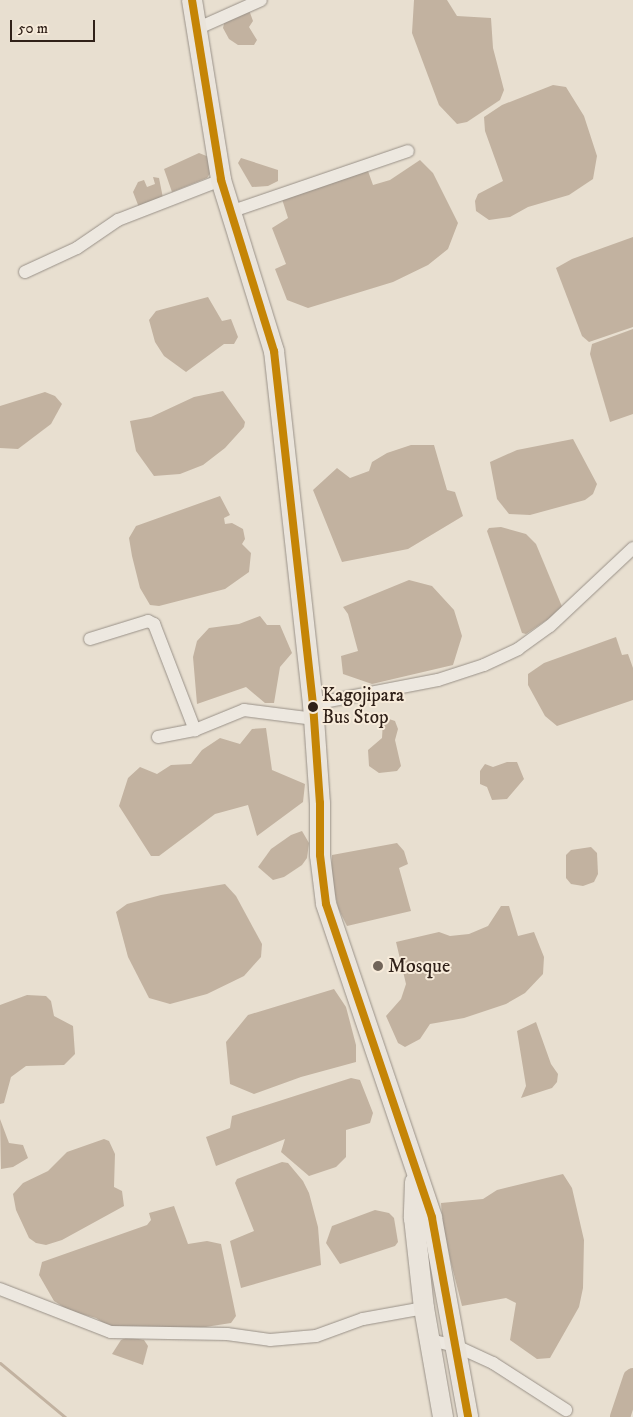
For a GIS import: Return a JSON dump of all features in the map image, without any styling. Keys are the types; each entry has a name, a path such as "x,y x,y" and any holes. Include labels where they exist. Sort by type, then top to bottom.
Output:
{"highway":[{"path":"192,0 220,180 274,351 314,711 320,855 326,904 432,1218 468,1417"},
{"path":"416,1175 414,1218 424,1308 443,1417"}],"street":[{"path":"196,29 261,0"},
{"path":"230,212 408,151"},
{"path":"25,272 77,248 118,220 220,180"},
{"path":"158,737 195,730 244,710 314,711 438,680 484,665 518,650 550,626 633,548"},
{"path":"90,640 148,621 154,624 195,730"},
{"path":"0,1289 111,1332 227,1334 270,1340 316,1336 363,1320 424,1308"},
{"path":"430,1340 456,1346 500,1367 566,1410"}],"shaded area":[{"path":"414,0 447,0 457,16 491,18 493,48 504,90 500,100 467,122 457,124 439,105 412,33"},
{"path":"249,10 253,21 249,27 257,40 254,45 238,45 229,39 223,28 225,19"},
{"path":"553,85 566,87 584,116 597,156 593,179 569,195 528,207 510,217 489,220 476,211 475,201 478,194 503,181 485,131 484,117 502,105"},
{"path":"199,153 209,157 211,172 207,178 172,192 164,169"},
{"path":"241,158 278,170 278,181 268,186 252,187 238,163"},
{"path":"420,160 433,173 458,223 448,249 428,265 393,282 308,308 287,300 275,269 286,264 272,228 288,218 282,199 368,171 373,185 390,180"},
{"path":"153,177 159,178 163,198 140,210 133,192 138,182 144,180 147,187 155,184"},
{"path":"633,237 633,327 589,342 582,336 556,268 572,259"},
{"path":"208,297 222,321 231,319 238,337 234,344 224,344 186,372 164,356 155,342 149,320 156,311"},
{"path":"633,329 633,414 610,422 590,354 592,344"},
{"path":"223,391 245,422 244,427 225,448 203,465 180,474 154,476 136,451 130,421 151,417 194,397"},
{"path":"45,392 55,396 62,404 51,424 18,449 0,448 0,406"},
{"path":"573,439 597,484 593,494 585,500 530,515 509,514 497,499 490,462 517,450"},
{"path":"411,445 434,445 447,490 455,492 463,516 408,549 342,562 313,490 337,468 350,478 369,471 372,462 387,453"},
{"path":"220,496 230,515 224,518 225,524 232,523 243,529 245,539 242,544 251,553 249,572 225,589 159,606 150,605 140,588 132,556 129,538 136,526"},
{"path":"501,527 526,534 536,544 563,609 526,634 522,633 487,531 489,528"},
{"path":"409,580 432,586 454,610 462,636 453,665 372,684 343,674 341,656 358,651 348,614 343,607"},
{"path":"260,616 267,625 280,625 292,653 280,667 274,703 265,703 246,687 197,704 193,657 197,641 209,628 239,624"},
{"path":"616,637 622,655 628,654 633,668 633,700 557,726 545,716 528,685 528,674 544,663"},
{"path":"389,719 395,721 398,729 395,740 401,766 397,771 379,773 369,766 368,750 382,738 383,721"},
{"path":"266,728 272,770 305,784 303,802 257,836 248,805 215,814 159,856 151,856 119,806 128,778 140,767 157,774 171,765 191,764 202,750 220,738 240,744 252,729"},
{"path":"507,762 517,762 524,779 507,799 492,800 487,787 480,784 480,771 485,764 493,767"},
{"path":"302,831 309,843 307,858 302,865 284,877 273,880 258,867 271,849 291,835"},
{"path":"397,843 404,851 408,864 399,868 411,911 347,926 338,908 331,876 332,855"},
{"path":"591,847 597,853 598,874 594,882 583,886 571,884 566,878 566,855 571,850"},
{"path":"225,884 236,896 262,944 261,957 244,976 207,994 170,1004 149,998 128,957 116,912 127,904 161,895"},
{"path":"501,906 509,906 518,936 534,932 544,957 543,974 525,993 506,1004 464,1018 430,1024 420,1039 405,1047 398,1043 386,1016 401,999 406,984 396,942 439,932 450,936 469,934 488,926"},
{"path":"334,989 346,1007 356,1045 356,1062 301,1077 254,1094 230,1084 226,1042 248,1015"},
{"path":"27,995 46,996 51,1001 54,1016 73,1026 75,1054 64,1065 26,1066 11,1077 4,1103 0,1104 0,1005"},
{"path":"536,1022 551,1064 558,1074 557,1082 552,1088 521,1098 526,1086 517,1031"},
{"path":"351,1078 360,1080 373,1113 370,1123 346,1130 346,1157 336,1167 309,1176 281,1152 285,1139 216,1166 206,1137 230,1128 232,1116"},
{"path":"0,1119 9,1143 23,1145 28,1158 13,1167 1,1169"},
{"path":"104,1139 109,1141 115,1154 114,1187 122,1191 124,1206 62,1240 46,1245 36,1243 29,1238 16,1210 13,1194 23,1183 48,1171 67,1152"},
{"path":"282,1162 288,1163 303,1181 309,1193 318,1227 321,1265 241,1288 230,1241 254,1231 235,1183 237,1179"},
{"path":"563,1174 572,1188 584,1240 583,1288 579,1307 550,1358 537,1359 510,1340 516,1303 506,1298 462,1306 443,1231 441,1203 483,1199 497,1190"},
{"path":"174,1206 188,1244 207,1241 221,1244 236,1316 231,1323 199,1328 113,1329 96,1318 70,1311 54,1301 39,1275 42,1262 147,1225 151,1220 149,1213"},
{"path":"375,1210 389,1213 394,1218 398,1242 395,1246 340,1264 326,1243 332,1226"},
{"path":"128,1337 144,1340 148,1346 143,1365 112,1354 121,1340"}],"waterway":[{"path":"0,1363 65,1417"},
{"path":"620,1417 633,1378"}],"transit line":[{"path":"192,0 221,180 274,351 313,704 320,803 320,855 326,904 432,1218 468,1417"}],"place":[{"name":"Kagojipara Bus Stop","path":"313,707"},
{"name":"Mosque","path":"378,966"}]}
